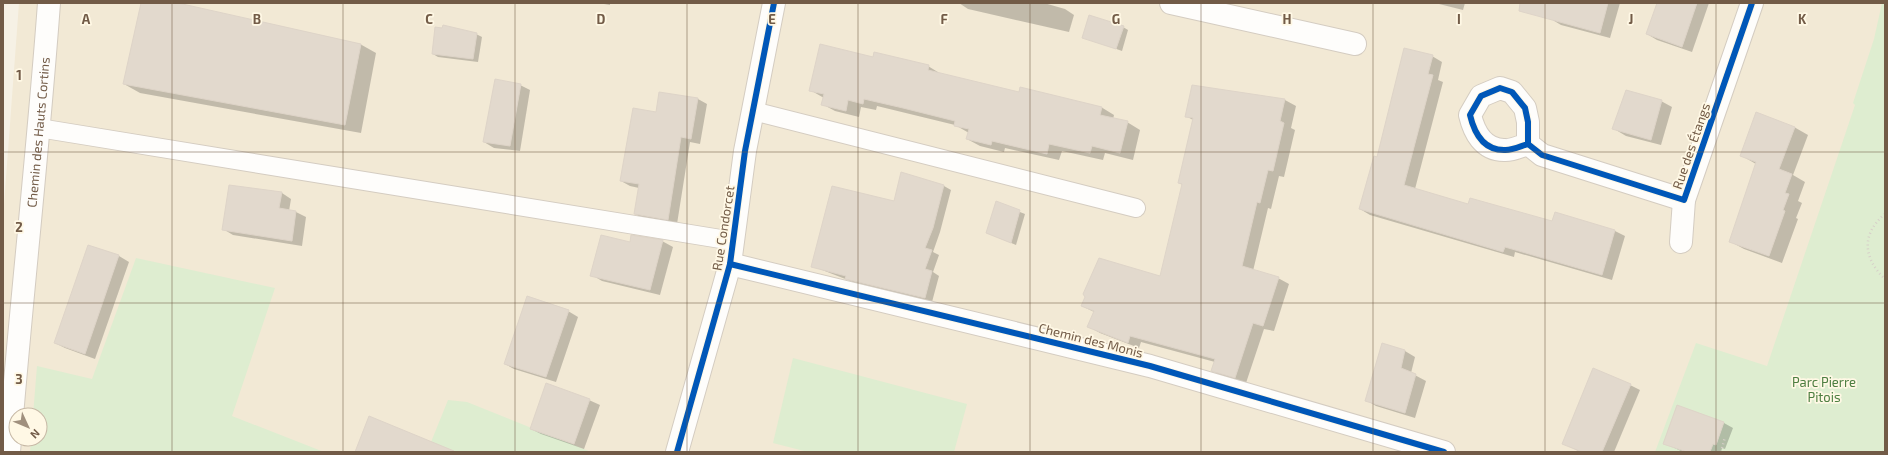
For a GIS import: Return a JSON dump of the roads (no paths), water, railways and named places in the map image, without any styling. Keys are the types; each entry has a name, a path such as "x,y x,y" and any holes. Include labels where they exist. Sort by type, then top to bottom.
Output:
{"street":[{"name":"Chemin des Hauts Cortins","path":"9,452 21,300 39,128 49,3"},
{"name":"Rue Condorcet","path":"677,452 730,264 745,151 774,3"},
{"path":"1171,3 1355,44"},
{"name":"Rue des Étangs","path":"1535,150 1684,200 1752,3"},
{"path":"1681,242 1684,200"},
{"name":"Chemin des Monis","path":"730,264 1150,366 1444,452"}],"lane":[{"path":"753,111 1136,208"},
{"path":"39,128 733,241"}],"park label":[{"name":"Parc Pierre Pitois","path":"1824,390"}]}
